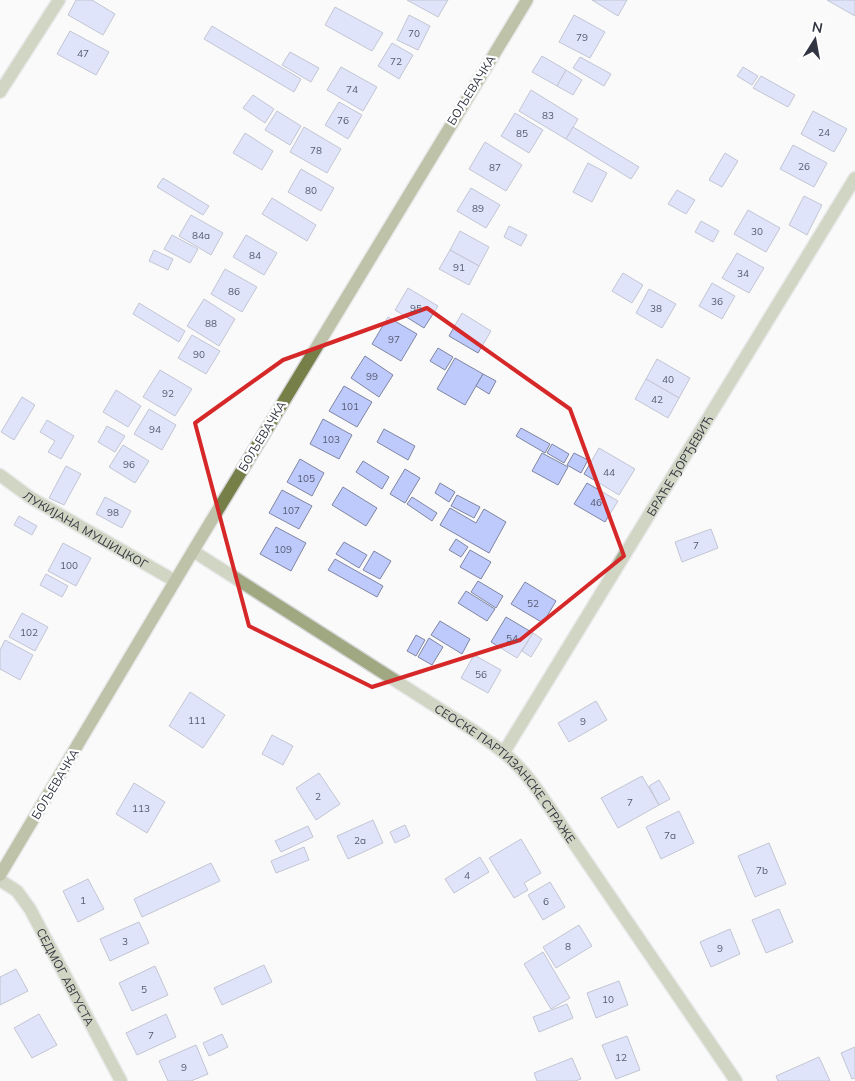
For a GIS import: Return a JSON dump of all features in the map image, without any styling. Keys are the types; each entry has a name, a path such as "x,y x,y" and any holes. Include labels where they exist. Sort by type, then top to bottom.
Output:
{"main road":[{"name":"БОЉЕВАЧКА","path":"0,875 193,551 527,0"}],"street":[{"path":"0,92 59,0"},
{"name":"БРАЋЕ ЂОРЂЕВИЋ","path":"504,752 855,178"},
{"name":"ЛУКИЈАНА МУШИЦКОГ","path":"0,475 31,498 175,581"},
{"name":"СЕОСКЕ ПАРТИЗАНСКЕ СТРАЖЕ","path":"193,551 366,661 504,752 524,771 736,1081"},
{"name":"СЕДМОГ АВГУСТА","path":"0,880 17,891 30,909 120,1081"}],"highlighted area":[{"path":"427,308 570,409 624,556 520,640 372,687 249,626 195,423 283,360"}],"building":[{"path":"76,0 92,0 115,14 103,35 68,15"},
{"path":"407,0 448,0 438,17"},
{"path":"592,0 627,0 618,16"},
{"path":"827,0 855,0 855,16"},
{"path":"335,7 383,33 372,51 325,25"},
{"path":"409,15 430,26 418,50 397,40"},
{"path":"574,15 605,32 590,58 559,42"},
{"path":"212,26 301,79 294,92 204,39"},
{"path":"70,31 109,52 96,75 57,54"},
{"path":"392,43 413,55 399,79 378,66"},
{"path":"290,52 319,68 311,82 282,65"},
{"path":"542,56 566,70 557,86 532,72"},
{"path":"580,57 611,74 604,86 573,68"},
{"path":"341,67 377,87 363,111 327,90"},
{"path":"743,67 758,76 752,85 737,76"},
{"path":"566,70 582,80 573,95 557,86"},
{"path":"761,76 795,95 788,107 753,88"},
{"path":"531,90 578,119 566,139 519,111"},
{"path":"253,95 274,109 265,123 243,108"},
{"path":"339,102 362,115 348,139 325,125"},
{"path":"277,111 301,126 290,145 265,130"},
{"path":"813,111 847,129 834,152 801,134"},
{"path":"515,113 543,130 529,153 501,136"},
{"path":"304,127 341,149 327,173 290,152"},
{"path":"573,127 639,167 631,179 566,139"},
{"path":"245,133 273,151 262,170 233,153"},
{"path":"485,142 522,165 506,191 469,169"},
{"path":"793,145 827,163 814,187 780,169"},
{"path":"725,153 738,161 722,187 709,180"},
{"path":"588,163 607,173 592,202 573,192"},
{"path":"301,169 334,188 321,211 288,192"},
{"path":"163,178 209,206 203,215 157,187"},
{"path":"471,188 500,205 486,228 457,211"},
{"path":"677,190 695,200 686,214 668,204"},
{"path":"804,196 822,205 807,235 789,225"},
{"path":"272,198 316,225 307,241 262,214"},
{"path":"748,210 780,228 766,252 734,234"},
{"path":"191,215 223,233 211,255 179,236"},
{"path":"701,221 719,231 713,242 695,232"},
{"path":"509,226 527,235 521,246 504,237"},
{"path":"460,231 489,247 479,266 450,250"},
{"path":"172,235 198,249 190,263 164,249"},
{"path":"246,235 277,253 264,275 233,257"},
{"path":"154,250 173,259 168,270 149,261"},
{"path":"450,250 479,266 469,285 439,269"},
{"path":"737,253 764,268 749,293 722,278"},
{"path":"225,269 257,287 242,312 211,294"},
{"path":"623,273 643,285 632,303 612,291"},
{"path":"712,283 735,296 722,319 699,306"},
{"path":"408,288 438,306 424,328 395,310"},
{"path":"649,289 676,304 662,328 636,313"},
{"path":"204,299 235,319 219,346 187,326"},
{"path":"139,303 185,331 179,342 133,314"},
{"path":"462,313 491,331 478,353 449,336"},
{"path":"388,317 417,334 401,361 372,344"},
{"path":"192,335 220,351 206,374 178,358"},
{"path":"438,348 453,357 445,370 430,361"},
{"path":"365,356 393,375 379,397 351,378"},
{"path":"455,358 483,374 465,405 437,389"},
{"path":"657,359 690,378 679,398 646,379"},
{"path":"160,370 192,389 175,416 143,397"},
{"path":"483,374 496,381 489,394 476,386"},
{"path":"646,379 679,398 668,418 635,399"},
{"path":"344,386 372,402 357,427 329,411"},
{"path":"116,390 141,406 128,427 103,412"},
{"path":"22,397 35,405 14,440 1,432"},
{"path":"149,409 176,425 162,450 134,434"},
{"path":"323,419 352,435 339,459 310,444"},
{"path":"47,420 74,436 61,459 48,452 55,441 40,432"},
{"path":"107,426 125,436 115,452 98,442"},
{"path":"521,428 550,444 545,453 516,436"},
{"path":"384,429 415,446 408,460 377,442"},
{"path":"552,444 569,454 564,463 547,453"},
{"path":"123,445 149,461 135,483 109,467"},
{"path":"599,448 635,469 619,495 584,474"},
{"path":"542,453 568,467 558,485 532,471"},
{"path":"574,453 588,460 581,473 567,465"},
{"path":"300,459 324,473 312,496 287,482"},
{"path":"363,461 389,477 382,489 356,472"},
{"path":"66,466 81,474 64,505 49,498"},
{"path":"405,469 420,478 405,503 390,494"},
{"path":"440,483 455,492 449,502 435,493"},
{"path":"587,483 618,501 605,522 574,504"},
{"path":"343,487 377,508 366,526 332,505"},
{"path":"282,490 312,506 299,529 269,513"},
{"path":"457,495 480,507 474,518 451,506"},
{"path":"105,497 131,511 122,528 96,514"},
{"path":"412,497 437,513 432,521 407,504"},
{"path":"450,508 476,523 484,509 506,522 489,553 440,525"},
{"path":"19,516 37,526 32,535 14,525"},
{"path":"276,527 306,543 291,571 260,554"},
{"path":"711,529 718,548 682,562 675,542"},
{"path":"456,539 468,547 461,557 449,550"},
{"path":"344,542 367,555 359,568 336,554"},
{"path":"63,543 91,558 76,586 48,571"},
{"path":"470,550 491,562 481,579 460,567"},
{"path":"374,551 391,561 380,579 363,570"},
{"path":"335,559 383,586 377,597 328,570"},
{"path":"46,574 68,586 62,597 40,585"},
{"path":"478,581 503,596 496,608 471,592"},
{"path":"525,582 556,601 543,623 511,604"},
{"path":"466,591 495,609 487,621 458,603"},
{"path":"22,613 48,627 35,651 9,637"},
{"path":"506,617 533,633 517,658 491,642"},
{"path":"440,621 470,639 462,654 431,635"},
{"path":"533,633 542,639 531,657 522,651"},
{"path":"416,635 425,640 416,656 407,651"},
{"path":"429,638 443,647 432,665 418,657"},
{"path":"5,640 33,655 20,680 0,669 0,650"},
{"path":"474,655 501,670 488,693 461,678"},
{"path":"190,692 225,715 203,748 169,726"},
{"path":"596,701 607,720 569,742 558,723"},
{"path":"272,735 293,746 283,765 262,754"},
{"path":"319,773 340,804 316,820 296,788"},
{"path":"642,776 659,805 618,828 601,798"},
{"path":"659,780 670,799 659,805 649,786"},
{"path":"134,783 165,802 147,833 116,814"},
{"path":"679,811 694,843 661,859 646,827"},
{"path":"373,820 383,843 348,859 337,836"},
{"path":"405,825 410,836 395,843 390,832"},
{"path":"308,826 313,837 281,852 275,841"},
{"path":"521,839 541,873 524,883 528,890 514,898 489,858"},
{"path":"769,843 786,884 755,897 738,856"},
{"path":"304,847 309,860 276,873 271,861"},
{"path":"480,857 489,872 454,893 445,879"},
{"path":"211,863 220,881 142,917 134,899"},
{"path":"88,879 104,909 78,922 63,891"},
{"path":"550,882 565,907 543,920 528,895"},
{"path":"779,909 793,942 766,953 752,920"},
{"path":"139,922 149,943 110,961 100,939"},
{"path":"579,925 592,946 556,968 543,947"},
{"path":"730,929 740,954 711,967 700,942"},
{"path":"543,952 570,998 551,1009 524,964"},
{"path":"264,965 272,982 222,1005 214,988"},
{"path":"155,966 168,995 132,1011 119,983"},
{"path":"16,969 28,991 0,1005 0,977"},
{"path":"619,981 628,1005 596,1018 587,993"},
{"path":"567,1004 573,1018 539,1032 533,1017"},
{"path":"39,1014 57,1045 32,1058 14,1028"},
{"path":"166,1014 176,1037 137,1055 126,1033"},
{"path":"222,1034 228,1047 209,1056 203,1043"},
{"path":"627,1036 640,1070 616,1079 602,1045"},
{"path":"196,1045 208,1074 191,1081 168,1081 159,1061"},
{"path":"855,1047 855,1078 852,1079 841,1053"},
{"path":"819,1057 830,1081 778,1081 776,1076"},
{"path":"572,1058 581,1079 575,1081 537,1081 534,1073"}]}
